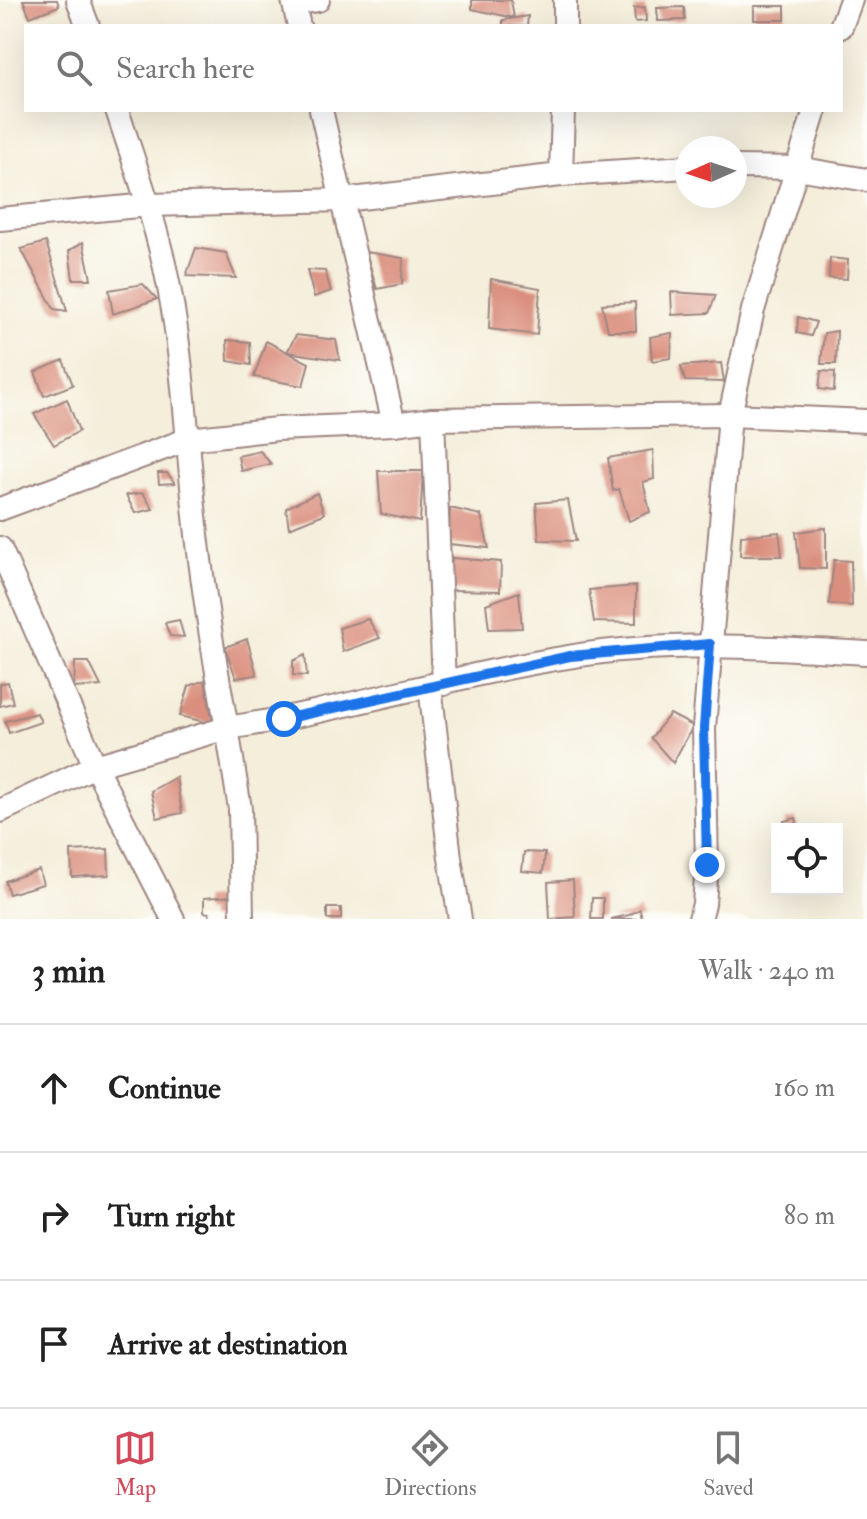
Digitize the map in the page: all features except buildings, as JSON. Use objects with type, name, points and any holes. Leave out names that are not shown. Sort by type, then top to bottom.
[{"type":"street","points":[[78,0],[87,24]]},
{"type":"street","points":[[295,10],[318,0]]},
{"type":"street","points":[[565,0],[565,24]]},
{"type":"street","points":[[842,24],[851,0]]},
{"type":"street","points":[[118,112],[149,205],[165,269],[189,439],[197,532],[240,809],[242,919]]},
{"type":"street","points":[[321,112],[394,424]]},
{"type":"street","points":[[561,175],[563,112]]},
{"type":"street","points":[[700,919],[707,865],[704,728],[730,415],[753,310],[814,112]]},
{"type":"street","points":[[747,167],[797,168],[867,180]]},
{"type":"street","points":[[0,219],[149,205],[343,200],[561,175],[675,168]]},
{"type":"street","points":[[0,509],[189,439],[277,429],[394,424],[433,419],[730,415],[867,421]]},
{"type":"street","points":[[433,419],[437,685],[450,858],[460,919]]},
{"type":"street","points":[[0,548],[95,766],[173,919]]},
{"type":"street","points":[[0,811],[95,766],[227,728],[284,719],[570,656],[710,644],[867,653]]},
{"type":"route","points":[[284,719],[570,656],[710,644],[704,728],[707,865]]}]
